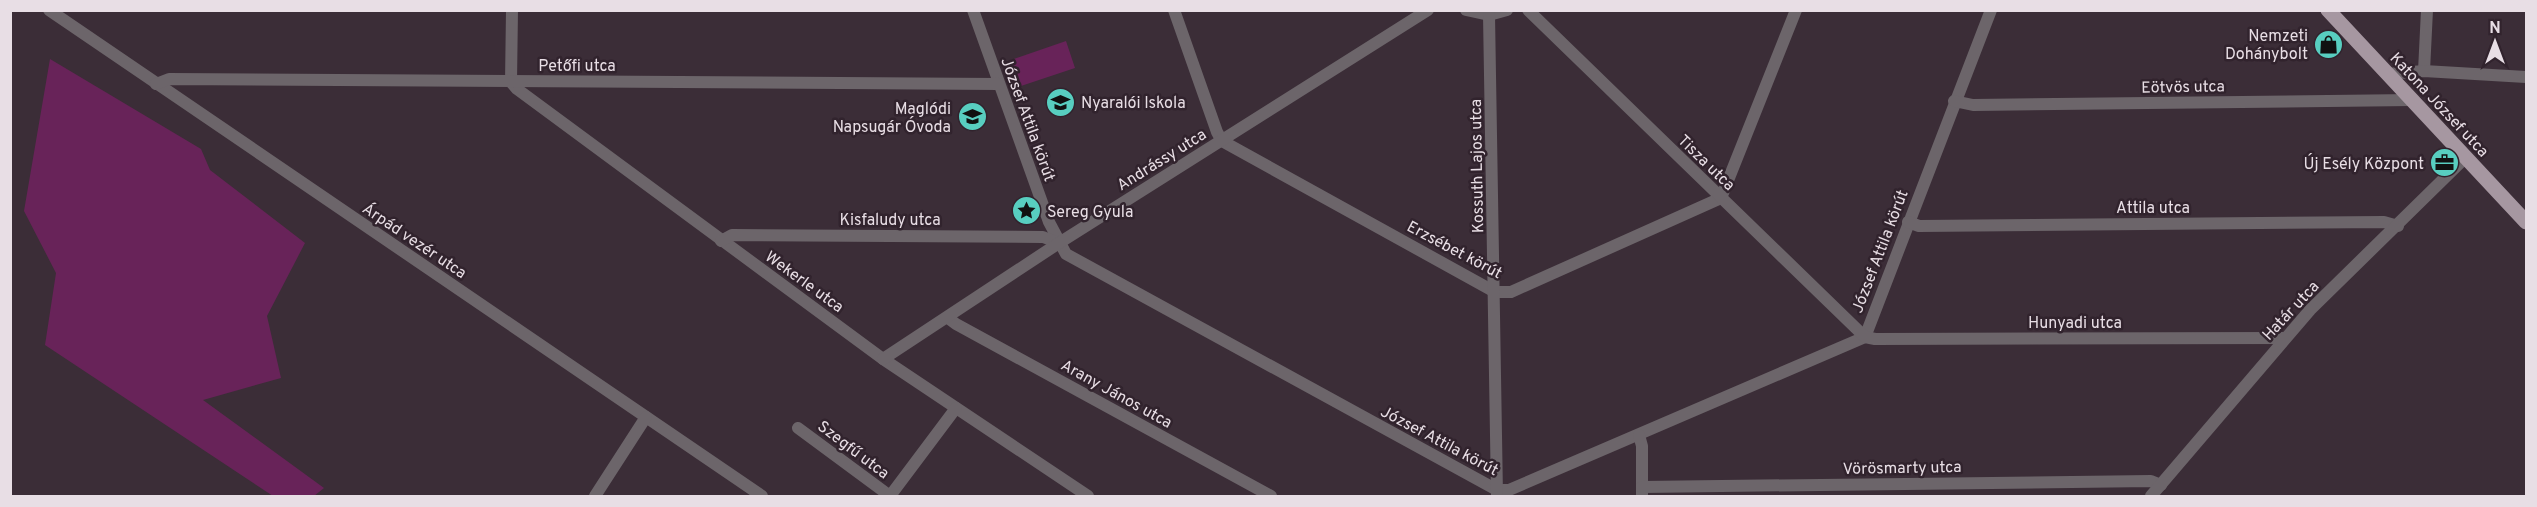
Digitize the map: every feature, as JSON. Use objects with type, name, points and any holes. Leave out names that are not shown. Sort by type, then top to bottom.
[{"type":"main road","name":"Katona József utca","points":[[2328,10],[2526,222]]},
{"type":"street","name":"Árpád vezér utca","points":[[49,10],[762,496]]},
{"type":"street","points":[[511,81],[512,10]]},
{"type":"street","name":"József Attila körút","points":[[973,10],[1049,222],[1066,254],[1497,493],[1639,435],[1865,337],[1954,101],[1991,10]]},
{"type":"street","points":[[1174,10],[1222,141]]},
{"type":"street","name":"Andrássy utca","points":[[883,359],[1059,243],[1428,10]]},
{"type":"street","points":[[1466,10],[1489,15],[1506,10]]},
{"type":"street","name":"Tisza utca","points":[[1528,10],[1865,337]]},
{"type":"street","points":[[1721,198],[1796,10]]},
{"type":"street","points":[[2424,71],[2427,10]]},
{"type":"street","name":"Kossuth Lajos utca","points":[[1489,15],[1497,493]]},
{"type":"street","points":[[2387,74],[2424,71],[2526,77]]},
{"type":"street","name":"Petőfi utca","points":[[156,84],[169,79],[999,84]]},
{"type":"street","name":"Wekerle utca","points":[[511,81],[517,89],[883,359],[1088,496]]},
{"type":"street","name":"Eötvös utca","points":[[1954,101],[1973,105],[2412,100]]},
{"type":"street","name":"Erzsébet körút","points":[[1222,141],[1495,292],[1510,292],[1721,198]]},
{"type":"street","name":"Határ utca","points":[[2151,496],[2285,338],[2466,157]]},
{"type":"street","name":"Attila utca","points":[[1908,222],[1919,226],[2384,222],[2397,226]]},
{"type":"street","name":"Kisfaludy utca","points":[[722,241],[732,235],[973,236],[1043,237],[1059,243]]},
{"type":"street","name":"Arany János utca","points":[[948,318],[1271,496]]},
{"type":"street","name":"Hunyadi utca","points":[[1865,337],[1875,339],[2285,338]]},
{"type":"street","name":"Szegfű utca","points":[[798,428],[890,496],[956,408]]},
{"type":"street","points":[[595,496],[646,417]]},
{"type":"street","points":[[1639,435],[1642,446],[1642,492]]},
{"type":"street","name":"Vörösmarty utca","points":[[1642,492],[2139,482],[2161,485]]},
{"type":"shaded area","points":[[1066,41],[1075,68],[1021,86],[1011,60]]},
{"type":"shaded area","points":[[50,59],[201,149],[210,170],[305,243],[267,316],[281,378],[203,400],[324,488],[314,496],[273,496],[45,345],[56,273],[24,211]]},
{"type":"place","name":"Nemzeti Dohánybolt","points":[[2329,44]]},
{"type":"place","name":"Nyaralói Iskola","points":[[1060,102]]},
{"type":"place","name":"Maglódi Napsugár Óvoda","points":[[972,117]]},
{"type":"place","name":"Új Esély Központ","points":[[2445,163]]},
{"type":"place","name":"Sereg Gyula","points":[[1026,211]]}]
